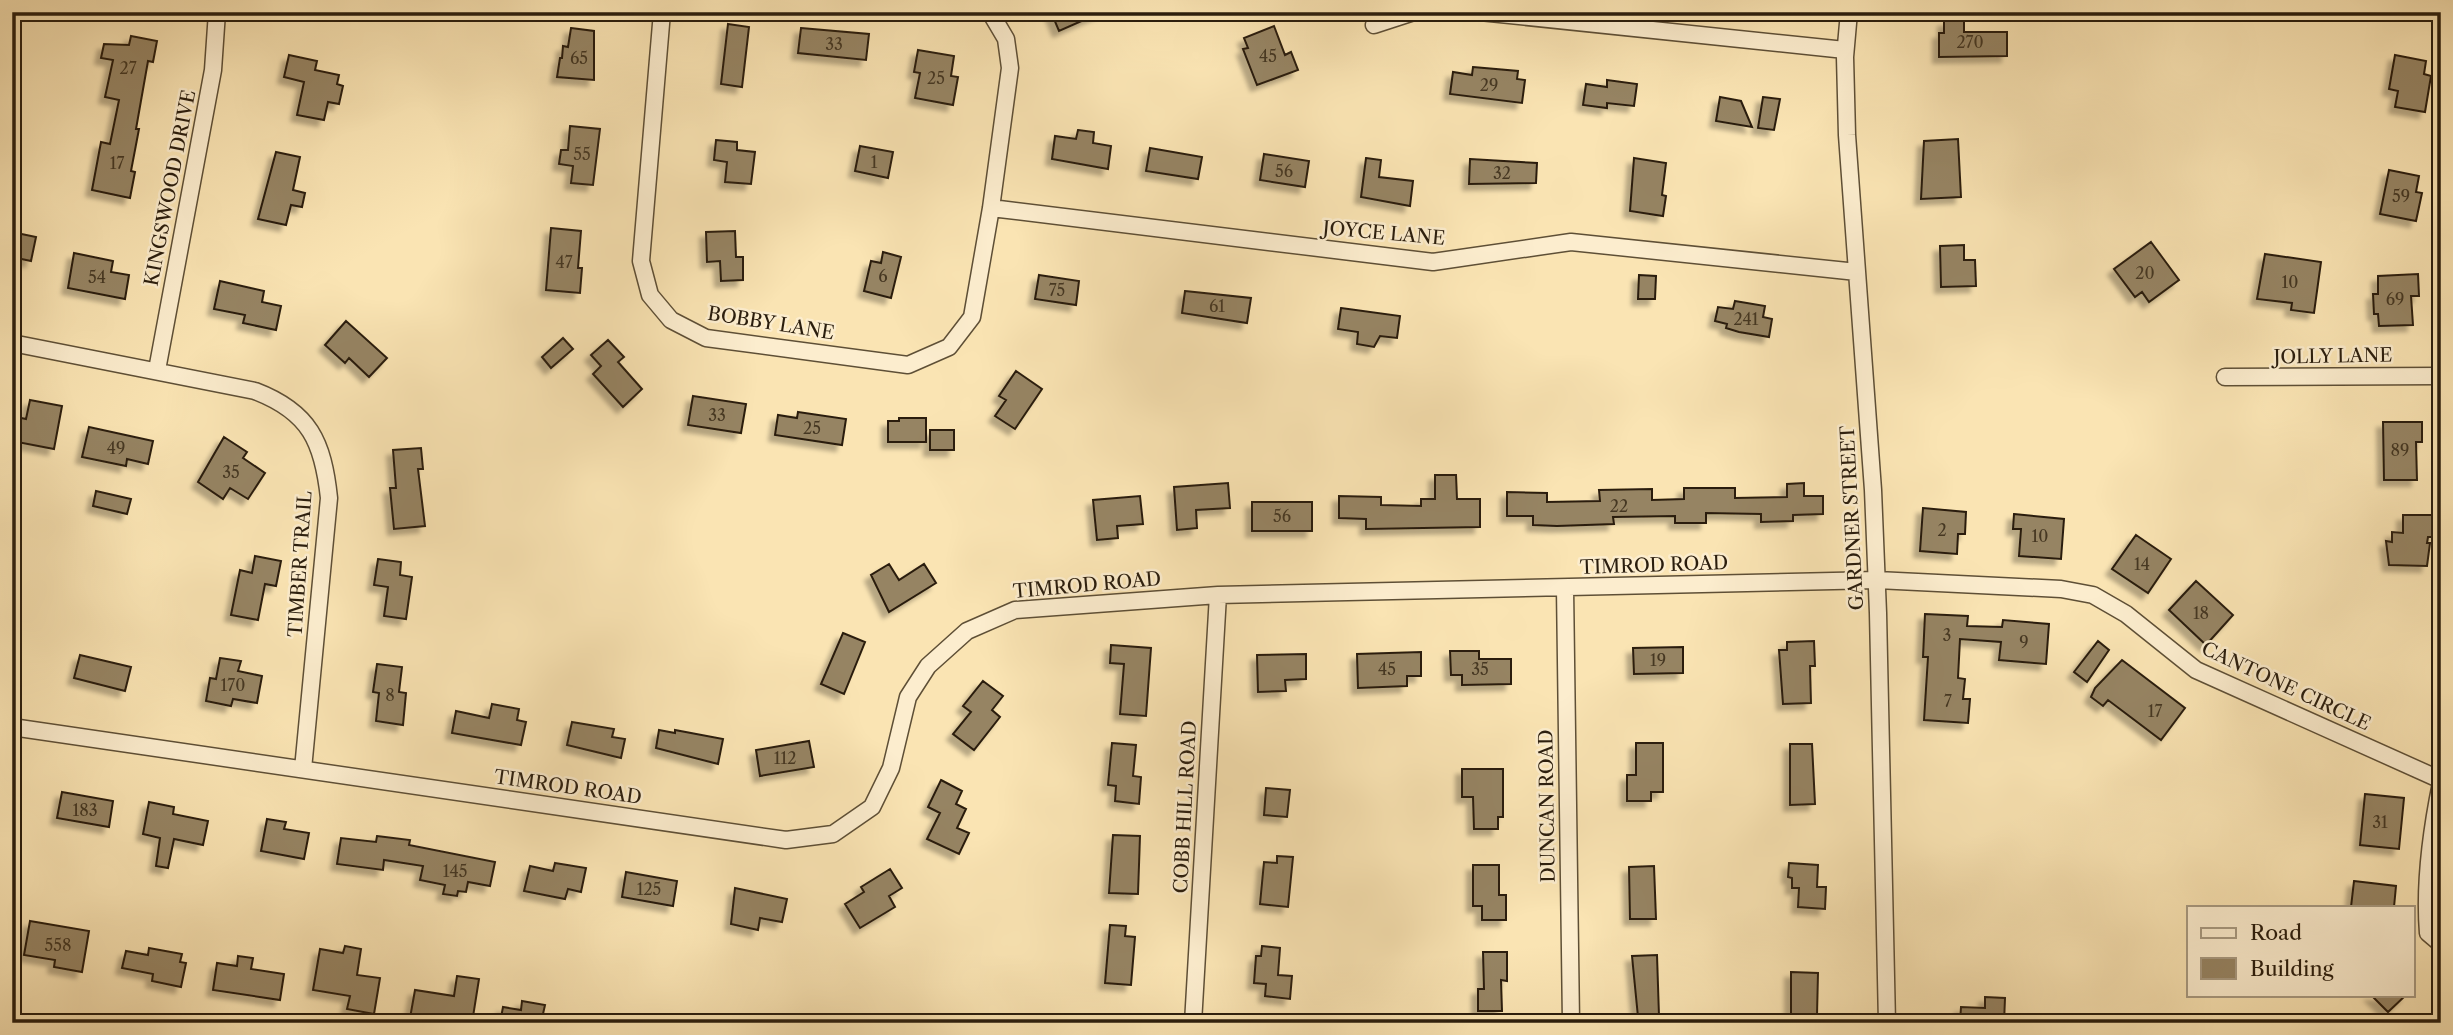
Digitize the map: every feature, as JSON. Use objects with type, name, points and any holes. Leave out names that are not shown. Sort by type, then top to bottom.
[{"type":"street","name":"KINGSWOOD DRIVE","points":[[157,370],[213,70],[217,12]]},
{"type":"street","name":"BOBBY LANE","points":[[662,12],[641,261],[650,295],[671,320],[706,338],[908,365],[949,347],[972,317],[991,208],[1010,68],[1006,38],[990,12]]},
{"type":"street","points":[[1374,25],[1414,12]]},
{"type":"street","points":[[1480,12],[1846,50]]},
{"type":"street","name":"GARDNER STREET","points":[[1849,12],[1846,50],[1847,135],[1877,580],[1887,1023]]},
{"type":"street","name":"JOYCE LANE","points":[[991,208],[1433,262],[1571,242],[1646,253],[1857,272]]},
{"type":"street","name":"TIMBER TRAIL","points":[[12,343],[255,391],[284,402],[308,428],[325,460],[329,498],[303,769]]},
{"type":"street","name":"JOLLY LANE","points":[[2225,377],[2441,376]]},
{"type":"street","name":"TIMROD ROAD","points":[[12,727],[786,840],[833,834],[872,807],[891,768],[908,696],[928,666],[967,631],[1015,610],[1218,595],[1877,580]]},
{"type":"street","name":"CANTONE CIRCLE","points":[[1877,580],[2061,589],[2093,595],[2126,614],[2196,670],[2441,781],[2434,816],[2426,906],[2428,933],[2441,944]]},
{"type":"street","name":"DUNCAN ROAD","points":[[1565,588],[1571,1023]]},
{"type":"street","name":"COBB HILL ROAD","points":[[1193,1023],[1218,595]]},
{"type":"building","points":[[1051,12],[1102,12],[1059,31]]},
{"type":"building","points":[[1964,20],[1964,32],[2007,32],[2007,56],[1939,57],[1939,33],[1944,33],[1944,21]]},
{"type":"building","points":[[728,24],[749,27],[742,87],[721,84]]},
{"type":"building","points":[[1274,26],[1285,55],[1291,52],[1298,70],[1257,85],[1243,49],[1248,48],[1244,38]]},
{"type":"building","points":[[571,28],[594,31],[594,80],[557,77],[563,46],[568,47]]},
{"type":"building","points":[[801,28],[869,34],[866,60],[798,53]]},
{"type":"building","points":[[131,36],[157,41],[153,62],[148,61],[136,129],[139,129],[131,171],[135,172],[130,198],[92,190],[101,142],[110,144],[119,100],[105,97],[113,60],[101,58],[104,44],[129,45]]},
{"type":"building","points":[[918,50],[954,56],[951,76],[958,77],[953,105],[915,98],[920,73],[914,72]]},
{"type":"building","points":[[289,55],[317,61],[315,70],[339,75],[337,84],[343,86],[339,104],[328,102],[324,120],[297,115],[304,82],[284,77]]},
{"type":"building","points":[[2395,55],[2426,61],[2424,74],[2431,76],[2425,112],[2395,107],[2398,91],[2389,89]]},
{"type":"building","points":[[1473,67],[1518,71],[1517,79],[1525,80],[1522,103],[1450,94],[1453,72],[1472,75]]},
{"type":"building","points":[[1607,80],[1637,84],[1634,106],[1607,103],[1607,108],[1583,105],[1586,84],[1607,87]]},
{"type":"building","points":[[1720,97],[1741,101],[1752,127],[1716,121]]},
{"type":"building","points":[[1763,97],[1780,99],[1774,130],[1758,128]]},
{"type":"building","points":[[570,126],[600,129],[593,185],[571,183],[573,166],[559,164],[561,150],[568,150]]},
{"type":"building","points":[[1078,130],[1094,132],[1093,143],[1111,146],[1108,169],[1052,159],[1055,136],[1076,139]]},
{"type":"building","points":[[1958,139],[1961,197],[1921,199],[1924,141]]},
{"type":"building","points":[[716,140],[737,142],[737,150],[755,152],[751,184],[725,182],[727,162],[714,160]]},
{"type":"building","points":[[860,146],[893,152],[888,178],[855,171]]},
{"type":"building","points":[[1150,148],[1202,157],[1198,179],[1146,171]]},
{"type":"building","points":[[276,152],[300,157],[293,190],[305,193],[302,207],[291,205],[286,225],[258,219]]},
{"type":"building","points":[[1264,154],[1309,161],[1305,187],[1260,180]]},
{"type":"building","points":[[1366,158],[1381,160],[1379,177],[1413,181],[1410,206],[1361,197]]},
{"type":"building","points":[[1634,158],[1666,163],[1662,195],[1666,196],[1663,216],[1630,211]]},
{"type":"building","points":[[1470,159],[1537,163],[1536,183],[1469,184]]},
{"type":"building","points":[[2389,170],[2419,176],[2416,192],[2422,193],[2416,221],[2380,214]]},
{"type":"building","points":[[551,228],[581,231],[578,268],[582,268],[580,293],[546,290]]},
{"type":"building","points":[[735,231],[736,257],[743,257],[743,280],[721,281],[720,261],[707,262],[706,232]]},
{"type":"building","points":[[12,232],[36,237],[31,261],[12,257]]},
{"type":"building","points":[[2151,242],[2179,280],[2149,302],[2142,292],[2135,297],[2114,269]]},
{"type":"building","points":[[1964,245],[1964,260],[1975,260],[1976,286],[1941,287],[1940,246]]},
{"type":"building","points":[[883,252],[901,257],[891,298],[864,291],[871,261],[881,263]]},
{"type":"building","points":[[74,253],[113,261],[111,272],[129,275],[125,299],[68,288]]},
{"type":"building","points":[[2265,254],[2321,262],[2314,313],[2291,310],[2292,303],[2257,299]]},
{"type":"building","points":[[2418,274],[2419,296],[2411,296],[2413,325],[2379,326],[2378,314],[2374,314],[2373,294],[2378,294],[2378,276]]},
{"type":"building","points":[[1039,275],[1079,281],[1076,305],[1035,299]]},
{"type":"building","points":[[1639,275],[1656,276],[1655,299],[1638,299]]},
{"type":"building","points":[[220,281],[264,291],[262,302],[281,306],[276,330],[243,323],[245,315],[214,309]]},
{"type":"building","points":[[1185,291],[1251,298],[1247,323],[1182,313]]},
{"type":"building","points":[[1735,301],[1765,306],[1763,317],[1772,319],[1769,337],[1739,332],[1726,328],[1727,324],[1715,321],[1718,307],[1733,309]]},
{"type":"building","points":[[1341,308],[1400,316],[1397,338],[1380,336],[1374,347],[1357,344],[1358,332],[1338,329]]},
{"type":"building","points":[[346,321],[387,358],[369,377],[349,358],[345,363],[325,345]]},
{"type":"building","points":[[563,338],[573,349],[551,368],[542,357]]},
{"type":"building","points":[[608,340],[624,357],[618,362],[642,389],[623,407],[593,374],[601,366],[591,355]]},
{"type":"building","points":[[1016,371],[1042,389],[1015,429],[995,416],[1006,400],[999,396]]},
{"type":"building","points":[[693,396],[746,404],[741,433],[688,425]]},
{"type":"building","points":[[30,400],[62,406],[54,449],[12,441],[12,416],[26,419]]},
{"type":"building","points":[[798,412],[846,419],[842,445],[775,435],[778,415],[797,418]]},
{"type":"building","points":[[899,418],[926,418],[926,442],[888,442],[888,421],[899,421]]},
{"type":"building","points":[[2383,422],[2422,422],[2422,442],[2416,442],[2417,480],[2384,480]]},
{"type":"building","points":[[89,427],[153,441],[148,464],[127,459],[126,466],[82,457]]},
{"type":"building","points":[[930,430],[954,430],[954,450],[930,450]]},
{"type":"building","points":[[224,437],[247,452],[243,458],[265,473],[248,499],[230,488],[223,499],[198,482]]},
{"type":"building","points":[[421,448],[423,469],[418,469],[425,526],[394,529],[390,488],[396,488],[393,450]]},
{"type":"building","points":[[1435,475],[1456,475],[1457,499],[1480,499],[1480,527],[1366,529],[1366,519],[1339,518],[1339,496],[1381,497],[1381,505],[1421,506],[1421,499],[1435,499]]},
{"type":"building","points":[[1228,483],[1230,508],[1196,510],[1197,528],[1177,530],[1174,487]]},
{"type":"building","points":[[1804,483],[1804,496],[1823,496],[1823,514],[1793,515],[1793,521],[1761,522],[1761,514],[1706,513],[1706,523],[1675,523],[1675,516],[1613,517],[1614,524],[1557,526],[1533,525],[1533,516],[1507,516],[1507,492],[1547,493],[1547,502],[1600,501],[1599,490],[1652,489],[1652,500],[1684,499],[1684,488],[1735,488],[1735,498],[1787,497],[1787,484]]},
{"type":"building","points":[[96,491],[131,499],[127,514],[93,506]]},
{"type":"building","points":[[1140,496],[1143,524],[1117,526],[1118,538],[1097,540],[1093,500]]},
{"type":"building","points":[[1252,502],[1312,502],[1312,531],[1252,531]]},
{"type":"building","points":[[1923,508],[1966,512],[1965,534],[1958,534],[1957,554],[1920,551]]},
{"type":"building","points":[[2014,514],[2064,519],[2061,559],[2019,556],[2021,529],[2013,529]]},
{"type":"building","points":[[2403,515],[2434,515],[2434,537],[2428,537],[2427,543],[2430,543],[2427,566],[2389,565],[2386,541],[2392,542],[2392,532],[2403,533]]},
{"type":"building","points":[[2136,535],[2171,559],[2148,593],[2112,569]]},
{"type":"building","points":[[255,556],[281,561],[276,586],[265,584],[258,620],[231,615],[240,570],[252,573]]},
{"type":"building","points":[[378,559],[401,562],[400,575],[412,577],[406,619],[384,616],[388,587],[374,585]]},
{"type":"building","points":[[889,564],[899,580],[924,564],[936,583],[889,612],[871,575]]},
{"type":"building","points":[[2196,581],[2233,615],[2206,645],[2169,610]]},
{"type":"building","points":[[1925,614],[1968,616],[1967,626],[2002,627],[2003,620],[2049,624],[2046,664],[1999,660],[2001,642],[1960,639],[1958,678],[1965,679],[1963,699],[1970,699],[1968,723],[1924,720],[1928,657],[1923,657]]},
{"type":"building","points":[[843,633],[865,642],[844,694],[821,684]]},
{"type":"building","points":[[1814,641],[1815,666],[1810,666],[1811,703],[1783,704],[1779,650],[1787,650],[1787,642]]},
{"type":"building","points":[[2098,641],[2109,650],[2087,682],[2074,672]]},
{"type":"building","points":[[1111,645],[1151,648],[1146,716],[1120,714],[1124,664],[1110,663]]},
{"type":"building","points":[[1683,647],[1683,673],[1634,674],[1633,648]]},
{"type":"building","points":[[1450,651],[1479,651],[1479,659],[1511,659],[1511,684],[1462,685],[1462,675],[1451,675]]},
{"type":"building","points":[[1421,652],[1421,676],[1407,676],[1407,686],[1358,688],[1357,654]]},
{"type":"building","points":[[1306,654],[1306,679],[1285,680],[1286,691],[1258,692],[1257,655]]},
{"type":"building","points":[[80,655],[131,667],[125,691],[74,678]]},
{"type":"building","points":[[220,658],[241,661],[238,671],[262,676],[257,703],[233,699],[231,706],[206,701],[210,678],[216,679]]},
{"type":"building","points":[[2122,660],[2185,708],[2161,740],[2108,700],[2103,706],[2091,697],[2095,688]]},
{"type":"building","points":[[377,664],[402,667],[399,692],[406,693],[403,725],[376,721],[379,693],[373,692]]},
{"type":"building","points":[[983,681],[1003,696],[992,710],[1000,717],[974,750],[953,734],[971,712],[963,706]]},
{"type":"building","points":[[492,704],[519,709],[517,720],[526,722],[521,745],[452,733],[456,711],[489,718]]},
{"type":"building","points":[[572,722],[614,729],[612,737],[625,739],[621,758],[567,745]]},
{"type":"building","points":[[659,730],[675,733],[675,730],[723,739],[718,764],[656,748]]},
{"type":"building","points":[[809,741],[814,767],[760,776],[756,750]]},
{"type":"building","points":[[1112,743],[1136,745],[1133,776],[1141,777],[1139,804],[1115,801],[1116,786],[1108,785]]},
{"type":"building","points":[[1636,743],[1663,743],[1663,792],[1651,792],[1651,801],[1627,801],[1627,775],[1636,775]]},
{"type":"building","points":[[1790,744],[1812,744],[1815,804],[1790,805]]},
{"type":"building","points":[[1462,769],[1503,769],[1503,817],[1498,817],[1498,829],[1474,829],[1473,797],[1462,797]]},
{"type":"building","points":[[941,780],[962,791],[956,804],[966,809],[957,828],[969,833],[959,854],[927,839],[940,813],[928,807]]},
{"type":"building","points":[[1266,788],[1290,790],[1287,817],[1264,815]]},
{"type":"building","points":[[62,792],[113,801],[109,827],[57,818]]},
{"type":"building","points":[[2365,794],[2404,798],[2399,849],[2360,845]]},
{"type":"building","points":[[149,802],[174,807],[173,814],[208,821],[203,845],[174,839],[168,868],[156,866],[160,838],[143,834]]},
{"type":"building","points":[[267,819],[286,822],[284,829],[309,833],[304,859],[261,851]]},
{"type":"building","points":[[1113,835],[1140,836],[1138,894],[1109,893]]},
{"type":"building","points":[[377,836],[410,840],[409,845],[495,862],[490,886],[468,882],[466,892],[458,891],[457,896],[443,894],[445,885],[420,880],[423,866],[384,860],[383,870],[337,864],[341,838],[376,842]]},
{"type":"building","points":[[1277,856],[1293,857],[1288,907],[1260,904],[1264,862],[1277,863]]},
{"type":"building","points":[[555,863],[586,868],[581,892],[568,889],[565,899],[524,891],[530,866],[553,871]]},
{"type":"building","points":[[1789,863],[1818,865],[1817,887],[1826,887],[1825,909],[1798,907],[1799,888],[1792,888],[1792,878],[1788,877]]},
{"type":"building","points":[[1473,865],[1499,865],[1499,895],[1506,895],[1506,920],[1482,920],[1482,906],[1473,906]]},
{"type":"building","points":[[1654,866],[1656,919],[1630,919],[1629,867]]},
{"type":"building","points":[[890,869],[902,888],[889,896],[895,907],[860,928],[845,904],[864,892],[861,887]]},
{"type":"building","points":[[626,872],[677,881],[673,906],[622,897]]},
{"type":"building","points":[[2354,881],[2396,886],[2394,906],[2351,906]]},
{"type":"building","points":[[735,888],[787,899],[782,922],[760,918],[758,930],[731,924]]},
{"type":"building","points":[[30,921],[89,931],[82,972],[54,967],[55,960],[24,955]]},
{"type":"building","points":[[1110,925],[1126,926],[1125,936],[1135,937],[1131,985],[1105,983]]},
{"type":"building","points":[[345,946],[361,949],[357,975],[380,978],[374,1014],[347,1009],[350,996],[313,990],[320,949],[343,953]]},
{"type":"building","points":[[1262,946],[1280,948],[1278,975],[1292,976],[1290,999],[1265,996],[1266,984],[1254,983],[1256,956],[1261,956]]},
{"type":"building","points":[[149,948],[182,954],[180,962],[186,963],[181,987],[152,981],[153,974],[122,968],[126,951],[148,955]]},
{"type":"building","points":[[1483,952],[1507,952],[1507,981],[1501,980],[1502,1011],[1478,1011],[1478,989],[1484,989]]},
{"type":"building","points":[[1657,955],[1659,1016],[1638,1017],[1632,956]]},
{"type":"building","points":[[238,956],[253,958],[251,969],[284,974],[280,1000],[213,990],[217,963],[237,966]]},
{"type":"building","points":[[1791,972],[1818,973],[1817,1015],[1791,1014]]},
{"type":"building","points":[[457,976],[479,979],[472,1023],[410,1018],[415,990],[454,996]]},
{"type":"building","points":[[2372,996],[2405,996],[2388,1012]]},
{"type":"building","points":[[1985,997],[2005,998],[2004,1023],[1960,1023],[1961,1007],[1985,1008]]},
{"type":"building","points":[[522,1001],[545,1005],[543,1014],[548,1015],[548,1023],[500,1023],[503,1007],[521,1010]]}]
